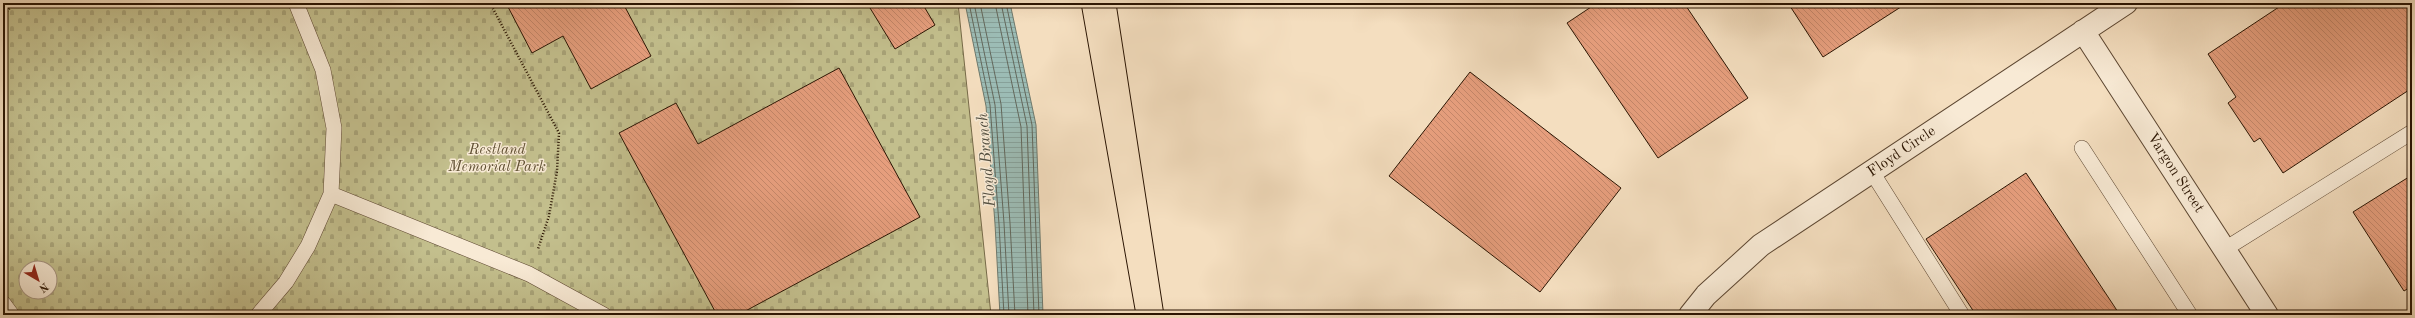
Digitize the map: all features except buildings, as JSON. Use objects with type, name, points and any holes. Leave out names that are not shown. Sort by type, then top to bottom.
[{"type":"street","name":"Floyd Circle","points":[[1690,315],[1706,295],[1761,245],[2126,3]]},
{"type":"street","name":"Vargon Street","points":[[2083,31],[2267,315]]},
{"type":"lane","points":[[258,315],[286,282],[308,246],[331,194],[334,128],[323,70],[296,3]]},
{"type":"lane","points":[[2225,249],[2412,132]]},
{"type":"lane","points":[[2082,148],[2190,315]]},
{"type":"lane","points":[[1872,172],[1962,315]]},
{"type":"lane","points":[[331,194],[529,274],[604,315]]},
{"type":"lane","points":[[3,303],[12,315]]},
{"type":"path","points":[[3,16],[14,3]]},
{"type":"path","points":[[490,3],[559,133],[557,171],[549,216],[529,274]]},
{"type":"green space","name":"Restland Memorial Park","points":[[3,3],[958,3],[991,315],[3,315]]},
{"type":"water","points":[[965,3],[1010,3],[1036,125],[1043,315],[1000,315],[986,106]]},
{"type":"tram line","points":[[1081,3],[1136,315]]},
{"type":"tram line","points":[[1116,3],[1164,315]]},
{"type":"water label","name":"Floyd Branch","points":[[987,160]]}]
